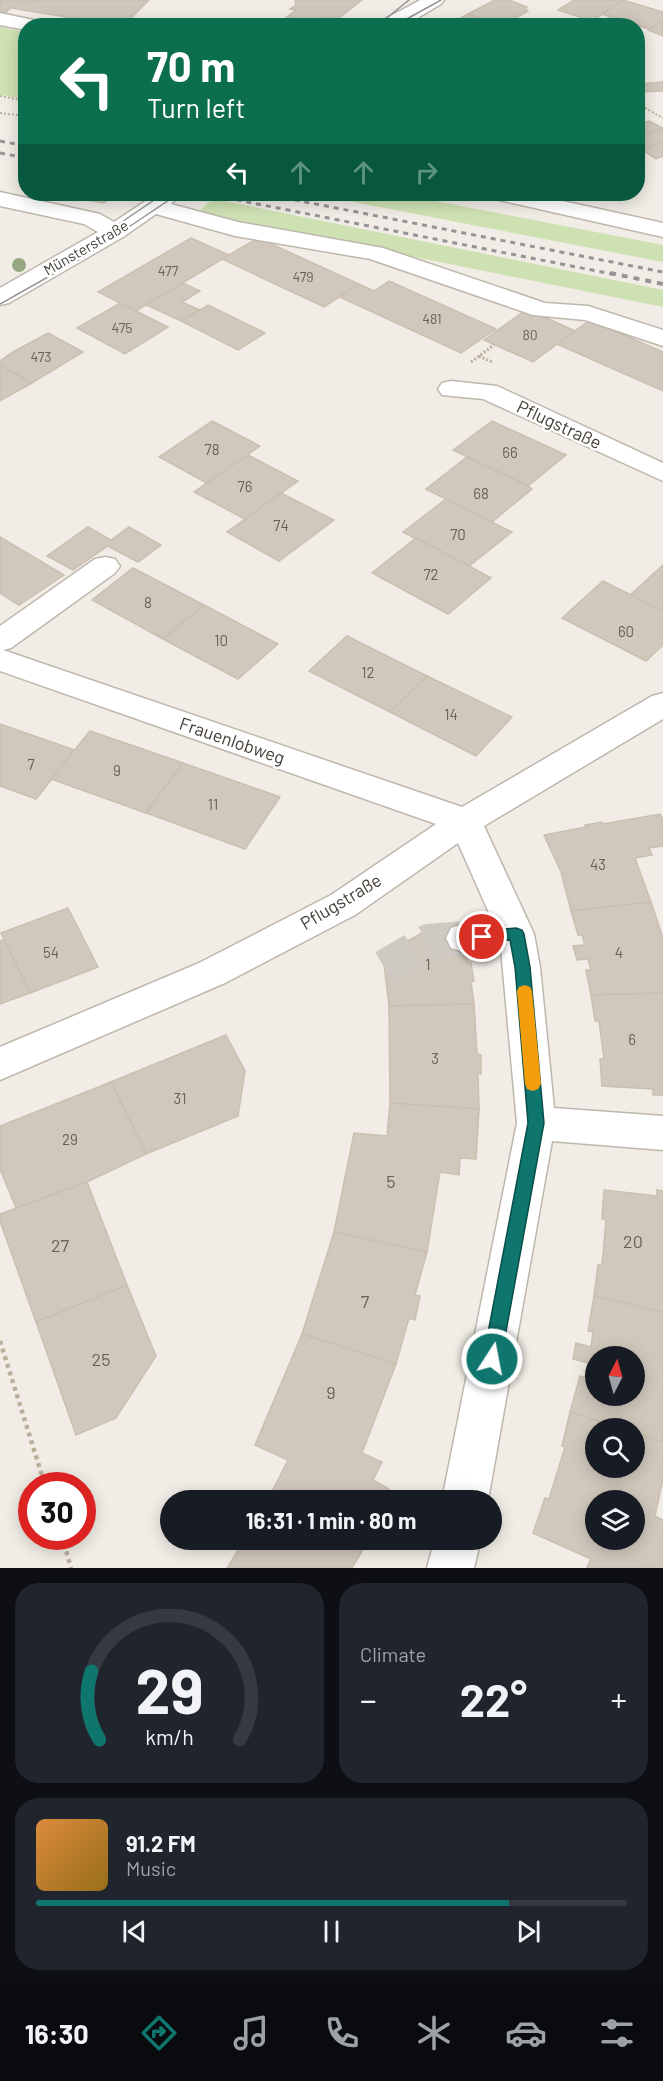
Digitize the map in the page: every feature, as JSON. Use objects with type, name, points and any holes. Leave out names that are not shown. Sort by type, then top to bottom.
[{"type":"street","points":[[388,18],[389,11],[402,0]]},
{"type":"street","points":[[405,18],[434,0]]},
{"type":"street","points":[[0,19],[18,22]]},
{"type":"street","points":[[0,199],[92,219],[115,232]]},
{"type":"street","name":"Münsterstraße","points":[[0,298],[115,232],[161,201]]},
{"type":"street","points":[[165,201],[235,229],[375,254],[542,310],[588,313],[663,338]]},
{"type":"street","points":[[538,201],[573,208],[596,204],[663,230]]},
{"type":"street","name":"Pflugstraße","points":[[451,389],[488,392],[663,473]]},
{"type":"street","points":[[0,641],[105,566]]},
{"type":"street","name":"Frauenlobweg","points":[[0,660],[465,821]]},
{"type":"street","name":"Pflugstraße","points":[[0,1064],[212,973],[343,905],[465,821],[663,704]]},
{"type":"street","points":[[465,821],[515,931],[522,967],[536,1123],[467,1490]]},
{"type":"street","points":[[464,938],[515,931]]},
{"type":"street","points":[[536,1123],[663,1133]]},
{"type":"path","points":[[0,96],[18,99]]},
{"type":"path","points":[[645,108],[663,118]]},
{"type":"path","points":[[0,113],[18,115]]},
{"type":"path","points":[[0,1341],[41,1472]]},
{"type":"path","points":[[66,1550],[70,1568]]},
{"type":"green space","points":[[0,27],[18,31],[18,98],[0,95]]},
{"type":"green space","points":[[225,201],[663,290],[663,307],[197,213],[209,202]]},
{"type":"green space","points":[[348,201],[435,201],[663,245],[663,262]]},
{"type":"building","points":[[0,0],[149,0],[131,18],[73,18],[11,8],[5,13],[0,13]]},
{"type":"building","points":[[295,0],[362,0],[339,18],[286,18],[296,10],[290,9],[296,5]]},
{"type":"building","points":[[495,0],[509,0],[527,7],[525,8],[528,11],[515,18],[478,18],[468,14]]},
{"type":"building","points":[[574,0],[623,0],[596,18],[583,18],[558,10]]},
{"type":"building","points":[[623,0],[663,12],[663,20],[650,29],[645,28],[645,18],[610,18],[611,17],[602,14]]},
{"type":"building","points":[[468,14],[478,18],[461,18]]},
{"type":"building","points":[[663,20],[663,36],[648,30],[650,29]]},
{"type":"building","points":[[663,82],[663,91],[645,92],[645,83]]},
{"type":"building","points":[[649,121],[663,128],[645,136],[645,122]]},
{"type":"building","points":[[663,128],[663,142],[645,149],[645,136]]},
{"type":"building","points":[[663,142],[663,156],[656,159],[645,152],[645,149]]},
{"type":"building","points":[[191,238],[229,255],[136,311],[98,292]]},
{"type":"building","points":[[258,238],[359,284],[324,307],[222,259]]},
{"type":"building","points":[[389,281],[496,329],[461,353],[340,297],[359,284],[374,291]]},
{"type":"building","points":[[183,283],[200,291],[182,302],[200,310],[181,321],[146,305]]},
{"type":"building","points":[[120,303],[168,327],[125,354],[77,328]]},
{"type":"building","points":[[208,305],[265,333],[238,350],[181,321]]},
{"type":"building","points":[[527,309],[575,331],[533,362],[484,340]]},
{"type":"building","points":[[590,320],[663,352],[663,391],[557,344]]},
{"type":"building","points":[[48,333],[83,352],[32,383],[0,365],[0,361],[13,352]]},
{"type":"building","points":[[0,365],[32,383],[0,401]]},
{"type":"building","points":[[212,421],[260,446],[207,483],[159,457]]},
{"type":"building","points":[[492,421],[566,455],[528,486],[453,450]]},
{"type":"building","points":[[248,455],[298,481],[245,519],[194,492]]},
{"type":"building","points":[[467,457],[532,489],[492,522],[426,489]]},
{"type":"building","points":[[281,493],[334,520],[279,561],[227,532]]},
{"type":"building","points":[[446,499],[512,532],[469,566],[403,532]]},
{"type":"building","points":[[88,527],[111,540],[129,527],[161,545],[138,562],[108,546],[73,570],[47,556]]},
{"type":"building","points":[[0,537],[64,575],[19,605],[0,593]]},
{"type":"building","points":[[416,538],[491,578],[448,614],[372,573]]},
{"type":"building","points":[[663,565],[663,611],[630,595]]},
{"type":"building","points":[[133,568],[204,605],[163,639],[92,600]]},
{"type":"building","points":[[603,581],[663,611],[663,645],[646,661],[562,618]]},
{"type":"building","points":[[204,605],[278,644],[238,679],[163,639]]},
{"type":"building","points":[[347,636],[427,676],[390,712],[309,671]]},
{"type":"building","points":[[427,676],[512,717],[476,756],[390,712]]},
{"type":"building","points":[[0,724],[75,750],[36,799],[0,786]]},
{"type":"building","points":[[90,731],[183,763],[146,813],[51,779]]},
{"type":"building","points":[[183,763],[280,797],[245,849],[146,813]]},
{"type":"building","points":[[660,814],[663,820],[663,846],[649,848],[652,855],[635,858],[651,902],[571,911],[561,872],[544,835],[586,827],[585,825]]},
{"type":"building","points":[[651,902],[663,938],[663,993],[591,995],[586,970],[591,970],[588,959],[577,960],[573,946],[585,945],[582,935],[578,935],[571,911]]},
{"type":"building","points":[[68,908],[98,967],[30,993],[1,933]]},
{"type":"building","points":[[462,927],[468,963],[471,963],[474,981],[471,982],[474,1004],[389,1006],[383,955],[429,929]]},
{"type":"building","points":[[4,939],[30,993],[0,1004],[0,941]]},
{"type":"building","points":[[663,993],[663,1095],[653,1095],[653,1089],[602,1086],[600,1059],[604,1059],[599,1021],[595,1021],[591,995]]},
{"type":"building","points":[[474,1004],[477,1054],[481,1055],[481,1074],[478,1073],[479,1109],[390,1103],[389,1006]]},
{"type":"building","points":[[226,1035],[245,1071],[238,1116],[146,1154],[111,1082]]},
{"type":"building","points":[[111,1082],[146,1154],[87,1182],[16,1208],[0,1169],[0,1126]]},
{"type":"building","points":[[390,1103],[479,1109],[476,1159],[460,1158],[459,1175],[440,1172],[427,1252],[334,1232],[354,1133],[387,1136]]},
{"type":"building","points":[[87,1182],[127,1285],[36,1322],[0,1221],[0,1214]]},
{"type":"building","points":[[604,1190],[657,1196],[657,1190],[663,1191],[663,1312],[594,1296],[598,1265],[602,1265],[606,1220],[602,1219]]},
{"type":"building","points":[[334,1232],[427,1252],[415,1295],[420,1296],[415,1320],[409,1318],[396,1364],[302,1334]]},
{"type":"building","points":[[127,1285],[156,1356],[116,1418],[76,1435],[36,1322]]},
{"type":"building","points":[[594,1296],[663,1312],[663,1442],[645,1436],[645,1418],[588,1418],[570,1412],[580,1376],[585,1377],[585,1406],[645,1406],[645,1346],[591,1346],[593,1332],[588,1331]]},
{"type":"building","points":[[302,1334],[396,1364],[362,1453],[382,1462],[373,1480],[389,1490],[273,1490],[288,1460],[255,1445]]},
{"type":"building","points":[[576,1343],[587,1346],[585,1346],[585,1362],[573,1359]]},
{"type":"building","points":[[570,1412],[588,1418],[585,1418],[585,1478],[645,1478],[645,1436],[663,1442],[663,1479],[655,1516],[663,1520],[663,1568],[590,1568],[587,1567],[591,1559],[533,1533],[545,1498],[549,1499],[565,1447],[562,1446]]},
{"type":"building","points":[[238,1550],[356,1550],[361,1553],[352,1568],[227,1568]]},
{"type":"tunnel","points":[[384,967],[428,941],[464,938]]},
{"type":"tram line","points":[[387,18],[409,0]]},
{"type":"tram line","points":[[408,18],[441,0]]},
{"type":"tram line","points":[[104,234],[153,201]]},
{"type":"tram line","points":[[0,304],[87,255],[168,201]]},
{"type":"railway","points":[[0,141],[18,144]]},
{"type":"railway","points":[[0,153],[18,156]]},
{"type":"railway","points":[[242,201],[617,275]]},
{"type":"railway","points":[[301,201],[663,272]]},
{"type":"railway","points":[[610,273],[663,284]]},
{"type":"slow traffic","points":[[525,991],[533,1084]]},
{"type":"route","points":[[482,937],[516,934],[522,967],[536,1123],[492,1359]]}]
